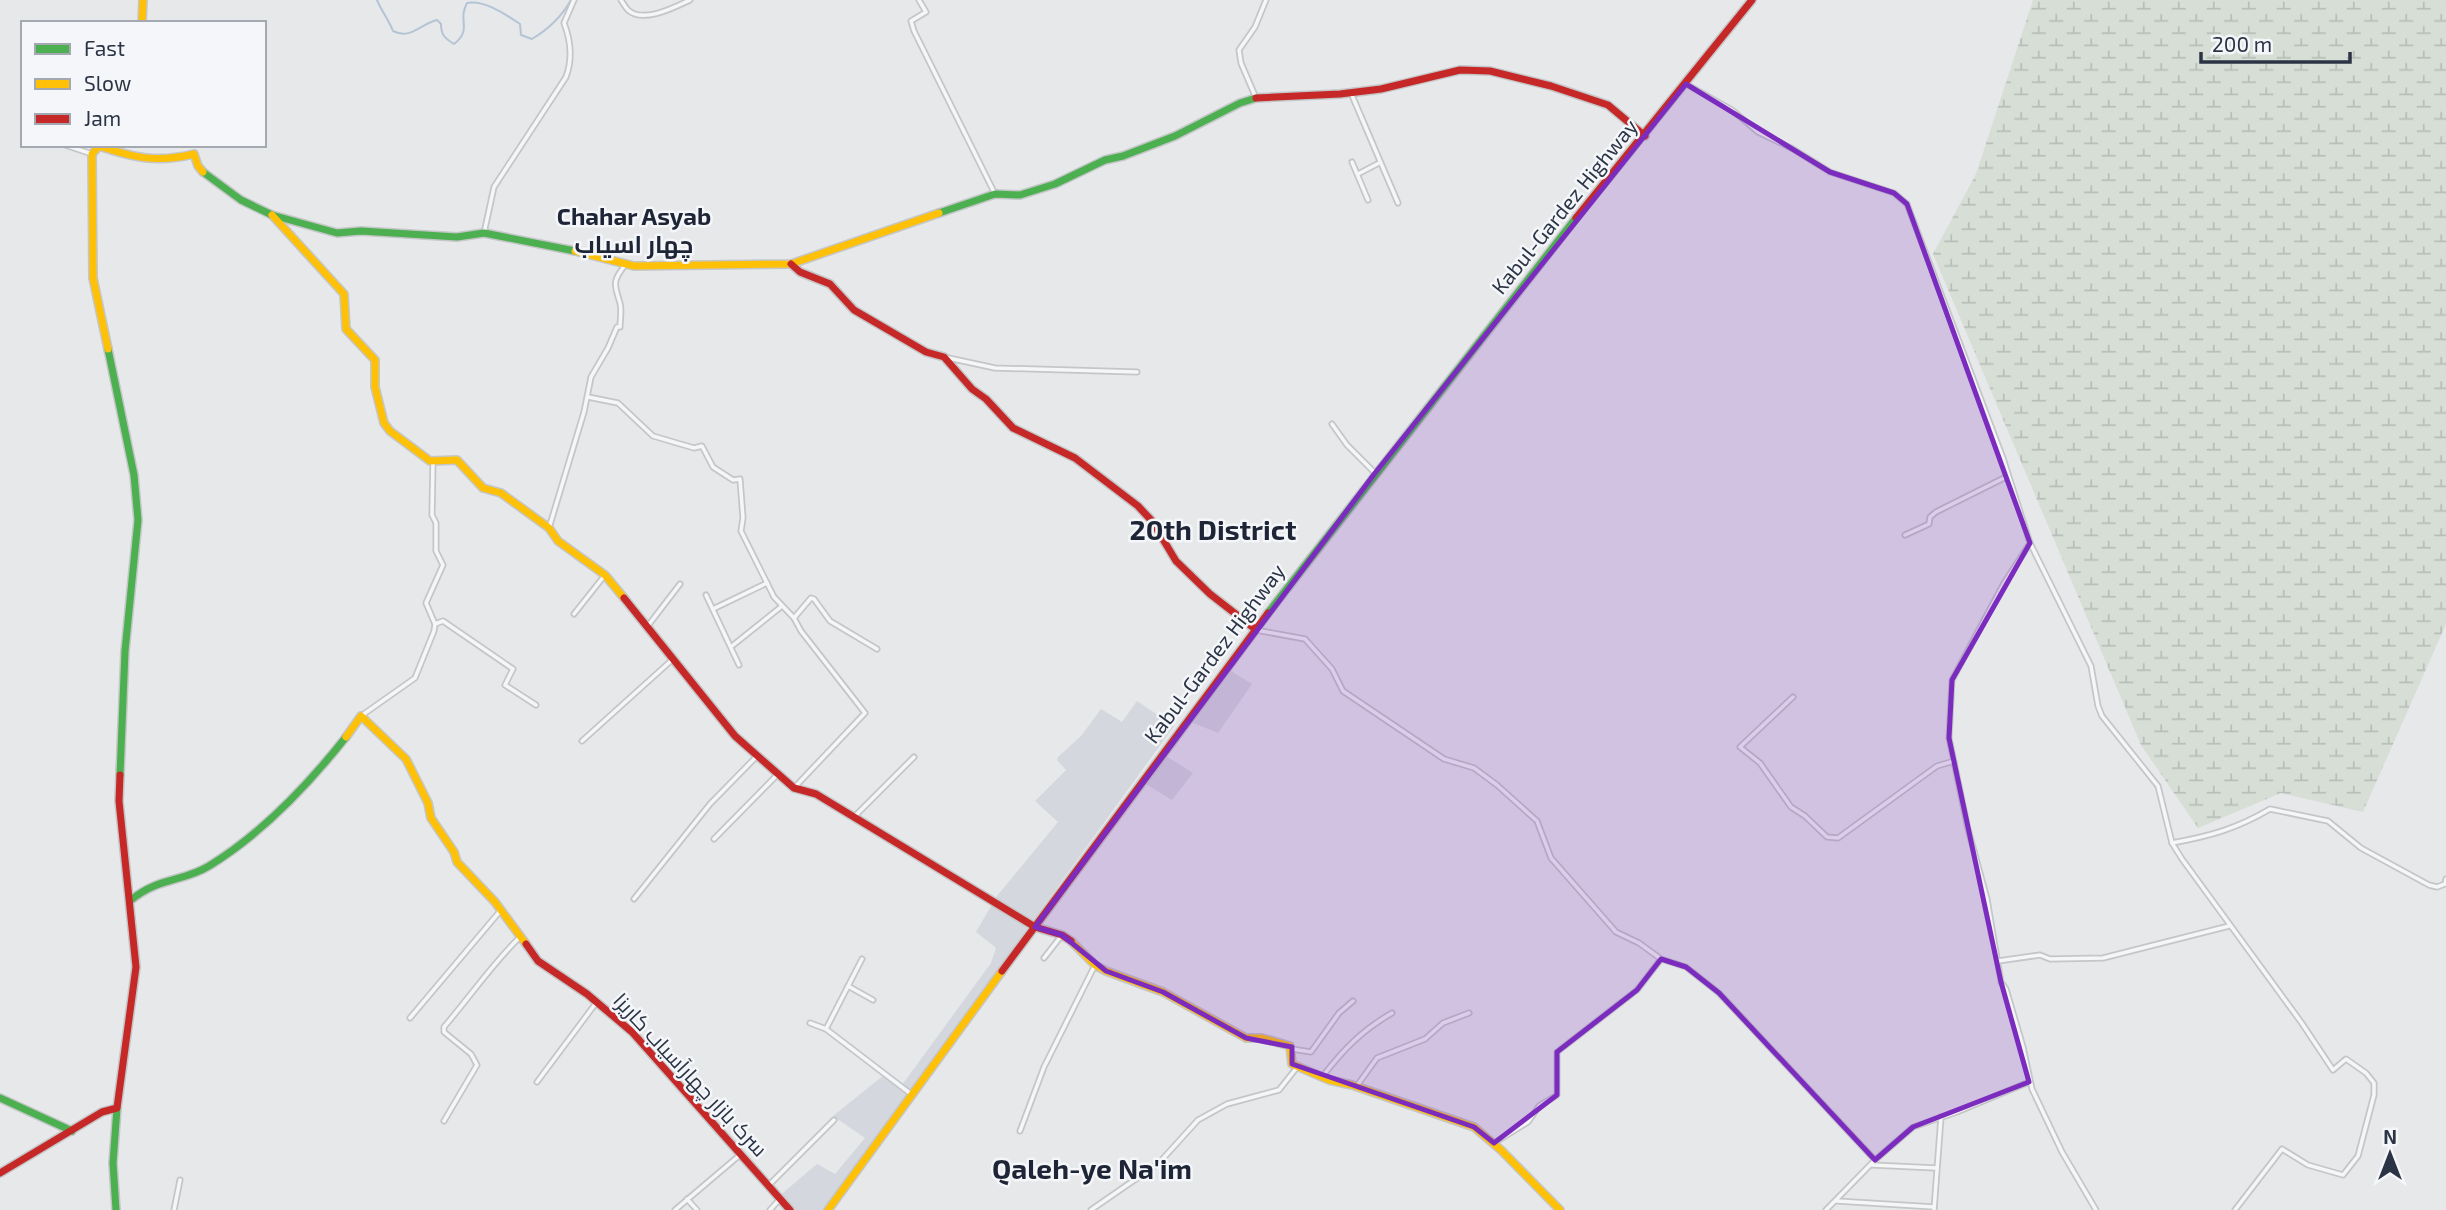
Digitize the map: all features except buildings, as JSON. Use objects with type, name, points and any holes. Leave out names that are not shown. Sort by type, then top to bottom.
[{"type":"main road","points":[[143,21],[144,0]]},
{"type":"main road","name":"Kabul-Gardez Highway","points":[[828,1210],[1255,629],[1583,209],[1752,0]]},
{"type":"main road","points":[[102,147],[142,160],[164,162],[194,154],[198,166],[205,174],[241,201],[272,215],[337,233],[346,231],[457,237],[484,233],[558,247],[634,266],[791,264],[995,194],[1020,195],[1055,184],[1105,160],[1175,136],[1193,125],[1256,98],[1381,89],[1460,70],[1490,71],[1550,86],[1608,105],[1644,136]]},
{"type":"main road","points":[[98,147],[92,154],[93,278],[134,475],[138,520],[125,652],[119,801],[136,967],[117,1108],[113,1163],[117,1210]]},
{"type":"main road","points":[[272,215],[344,294],[346,329],[375,360],[374,387],[384,423],[404,443],[433,461],[457,460],[483,488],[501,493],[549,528],[558,541],[605,575],[735,736],[794,788],[816,794],[855,816],[1035,927],[1062,935],[1105,971],[1163,992],[1247,1038],[1262,1038],[1290,1046],[1292,1064],[1322,1077],[1474,1127],[1494,1143],[1560,1210]]},
{"type":"main road","points":[[791,264],[800,272],[830,284],[854,310],[926,352],[944,357],[972,389],[986,399],[1013,428],[1074,458],[1138,506],[1152,521],[1184,570],[1255,629]]},
{"type":"main road","points":[[131,900],[143,889],[163,879],[205,869],[246,841],[339,748],[361,716]]},
{"type":"main road","name":"سرک بازار چهارآسیاب کاریزا","points":[[361,716],[406,759],[428,803],[431,818],[454,852],[457,862],[501,910],[538,961],[597,1002],[632,1032],[790,1210]]},
{"type":"main road","points":[[0,1098],[72,1131]]},
{"type":"main road","points":[[0,1174],[4,1169],[102,1112],[117,1108]]},
{"type":"street","points":[[484,233],[494,187],[566,77],[571,64],[570,37],[564,23],[574,0]]},
{"type":"street","points":[[621,0],[628,10],[637,15],[656,13],[690,0]]},
{"type":"street","points":[[919,0],[926,12],[911,21],[914,31],[995,194]]},
{"type":"street","points":[[1256,98],[1241,63],[1239,50],[1255,27],[1266,0]]},
{"type":"street","points":[[1686,84],[1731,110],[1758,132],[1793,149],[1830,172],[1894,193],[1907,204],[2003,458],[2030,543],[2091,666],[2102,716],[2158,786],[2172,843],[2333,1070],[2346,1059],[2367,1073],[2374,1083],[2374,1095],[2358,1156],[2343,1175],[2308,1165],[2281,1149],[2235,1210]]},
{"type":"street","points":[[1351,93],[1398,203]]},
{"type":"street","points":[[71,147],[92,154]]},
{"type":"street","points":[[1352,162],[1368,200]]},
{"type":"street","points":[[1358,174],[1379,163]]},
{"type":"street","points":[[549,528],[588,397],[591,377],[617,327],[620,327],[620,303],[615,286],[619,273],[626,264]]},
{"type":"street","points":[[944,357],[996,368],[1137,372]]},
{"type":"street","points":[[588,397],[618,402],[653,436],[694,449],[702,446],[713,467],[733,480],[740,479],[743,518],[741,531],[766,583],[774,597],[794,618],[801,631],[865,713],[794,788]]},
{"type":"street","points":[[1332,424],[1347,445],[1375,473]]},
{"type":"street","points":[[361,716],[415,678],[435,624],[426,603],[443,565],[436,551],[436,523],[432,515],[433,461]]},
{"type":"street","points":[[1905,535],[1929,524],[1930,517],[1936,512],[2008,476]]},
{"type":"street","points":[[2030,543],[2003,585],[1952,680],[1949,738],[1968,829],[1987,899],[2001,982],[2006,989],[2023,1047],[2029,1083],[2062,1152],[2096,1210]]},
{"type":"street","points":[[574,614],[605,575]]},
{"type":"street","points":[[713,609],[766,583]]},
{"type":"street","points":[[647,627],[680,584]]},
{"type":"street","points":[[706,595],[739,666]]},
{"type":"street","points":[[794,618],[811,598],[814,599],[830,621],[877,649]]},
{"type":"street","points":[[731,647],[782,606]]},
{"type":"street","points":[[435,624],[443,621],[513,669],[505,685],[536,705]]},
{"type":"street","points":[[1255,629],[1305,639],[1332,669],[1343,691],[1444,759],[1474,768],[1497,785],[1536,821],[1552,858],[1616,932],[1639,943],[1661,959],[1686,967],[1719,993],[1875,1160]]},
{"type":"street","points":[[582,741],[673,659]]},
{"type":"street","points":[[1793,697],[1740,747],[1760,763],[1791,807],[1827,837],[1838,838],[1937,766],[1954,761]]},
{"type":"street","points":[[634,900],[710,804],[757,756]]},
{"type":"street","points":[[855,816],[914,757]]},
{"type":"street","points":[[714,839],[778,774]]},
{"type":"street","points":[[2172,843],[2242,826],[2270,809],[2328,821],[2361,848],[2429,885],[2437,887],[2445,884],[2446,879]]},
{"type":"street","points":[[410,1018],[501,910]]},
{"type":"street","points":[[1998,961],[2040,955],[2050,959],[2103,958],[2230,926]]},
{"type":"street","points":[[1044,958],[1062,935]]},
{"type":"street","points":[[444,1121],[477,1065],[471,1054],[444,1032],[444,1027],[477,990],[497,959],[520,937]]},
{"type":"street","points":[[825,1029],[862,959]]},
{"type":"street","points":[[1494,1143],[1528,1122],[1539,1106],[1556,1095],[1557,1052],[1637,990],[1661,959]]},
{"type":"street","points":[[1020,1132],[1044,1067],[1096,965]]},
{"type":"street","points":[[848,986],[873,1000]]},
{"type":"street","points":[[1292,1049],[1311,1052],[1339,1013],[1353,1001]]},
{"type":"street","points":[[537,1083],[597,1002]]},
{"type":"street","points":[[1322,1077],[1367,1027],[1392,1013]]},
{"type":"street","points":[[1356,1087],[1377,1058],[1425,1039],[1443,1023],[1469,1013]]},
{"type":"street","points":[[810,1023],[825,1029],[911,1094]]},
{"type":"street","points":[[1091,1210],[1159,1163],[1198,1119],[1227,1104],[1279,1090],[1298,1066]]},
{"type":"street","points":[[1826,1210],[1913,1126],[2029,1083]]},
{"type":"street","points":[[1837,1200],[1934,1208],[1941,1116]]},
{"type":"street","points":[[769,1185],[834,1119]]},
{"type":"street","points":[[676,1210],[741,1154]]},
{"type":"street","points":[[1872,1164],[1937,1168]]},
{"type":"street","points":[[174,1210],[180,1180]]},
{"type":"street","points":[[687,1199],[696,1210]]},
{"type":"street","points":[[771,1210],[779,1200]]},
{"type":"highlighted area","points":[[1686,84],[1830,172],[1894,193],[1907,204],[2030,543],[1952,680],[1949,738],[2001,982],[2029,1082],[1913,1127],[1875,1160],[1719,993],[1686,967],[1661,959],[1637,990],[1557,1052],[1557,1095],[1494,1143],[1474,1127],[1292,1064],[1292,1047],[1246,1038],[1163,992],[1106,971],[1062,935],[1035,927],[1375,473]]},
{"type":"shaded area","points":[[1231,671],[1252,684],[1218,733],[1191,722]]},
{"type":"shaded area","points":[[1137,701],[1174,726],[827,1210],[789,1210],[778,1197],[817,1164],[835,1174],[865,1138],[833,1116],[884,1075],[902,1085],[991,963],[996,948],[976,932],[997,896],[1058,822],[1035,801],[1066,770],[1057,760],[1058,757],[1081,736],[1101,709],[1122,722]]},
{"type":"shaded area","points":[[1166,756],[1193,773],[1172,800],[1146,784]]},
{"type":"green space","points":[[2033,0],[2446,0],[2446,624],[2363,812],[2281,793],[2198,828],[2141,745],[1933,254],[1976,174]]},
{"type":"waterway","points":[[377,0],[393,31],[410,33],[437,20],[444,35],[454,44],[463,34],[463,15],[467,3],[481,4],[501,12],[520,24],[521,35],[532,39],[554,22],[571,0]]},
{"type":"traffic: fast","points":[[939,213],[995,194],[1020,195],[1055,184],[1105,160],[1175,136],[1240,103],[1256,98]]},
{"type":"traffic: fast","points":[[203,172],[241,200],[272,215],[337,233],[361,231],[457,237],[484,233],[575,251]]},
{"type":"traffic: fast","points":[[1268,613],[1576,218]]},
{"type":"traffic: fast","points":[[108,349],[134,475],[138,520],[125,651],[120,775]]},
{"type":"traffic: fast","points":[[131,900],[151,887],[209,866],[248,839],[300,790],[346,737]]},
{"type":"traffic: fast","points":[[0,1098],[72,1131]]},
{"type":"traffic: fast","points":[[116,1210],[113,1163],[117,1108]]},
{"type":"traffic: slow","points":[[142,21],[143,0]]},
{"type":"traffic: slow","points":[[98,147],[92,154],[93,278],[108,349]]},
{"type":"traffic: slow","points":[[102,147],[124,154],[157,159],[194,154],[203,172]]},
{"type":"traffic: slow","points":[[575,251],[634,266],[791,264],[939,213]]},
{"type":"traffic: slow","points":[[272,215],[344,294],[346,329],[375,360],[375,387],[384,423],[390,431],[430,461],[457,460],[483,488],[501,493],[549,528],[558,541],[605,575],[624,598]]},
{"type":"traffic: slow","points":[[346,737],[361,716],[406,759],[428,803],[431,818],[454,852],[457,862],[495,902],[526,944]]},
{"type":"traffic: slow","points":[[1071,941],[1095,965],[1106,971],[1163,992],[1246,1038],[1262,1038],[1290,1046],[1292,1064],[1329,1080],[1352,1085],[1474,1127],[1501,1150],[1560,1210]]},
{"type":"traffic: slow","points":[[828,1210],[1002,971]]},
{"type":"traffic: jam","points":[[1576,218],[1752,0]]},
{"type":"traffic: jam","points":[[1256,98],[1340,94],[1381,89],[1460,70],[1490,71],[1551,86],[1608,105],[1645,136]]},
{"type":"traffic: jam","points":[[791,264],[800,272],[830,284],[854,310],[926,352],[944,357],[972,389],[986,399],[1013,428],[1075,458],[1138,506],[1152,521],[1176,561],[1210,594],[1255,629]]},
{"type":"traffic: jam","points":[[624,598],[735,736],[794,788],[816,794],[1035,927],[1062,935],[1071,941]]},
{"type":"traffic: jam","points":[[1002,971],[1268,613]]},
{"type":"traffic: jam","points":[[0,1173],[102,1112],[117,1108],[136,967],[119,801],[120,775]]},
{"type":"traffic: jam","points":[[526,944],[538,961],[587,994],[632,1032],[790,1210]]},
{"type":"district","name":"Chahar Asyab چهار اسیاب","points":[[634,231]]},
{"type":"district","name":"20th District","points":[[1213,530]]},
{"type":"district","name":"Qaleh-ye Na'im","points":[[1092,1169]]}]
